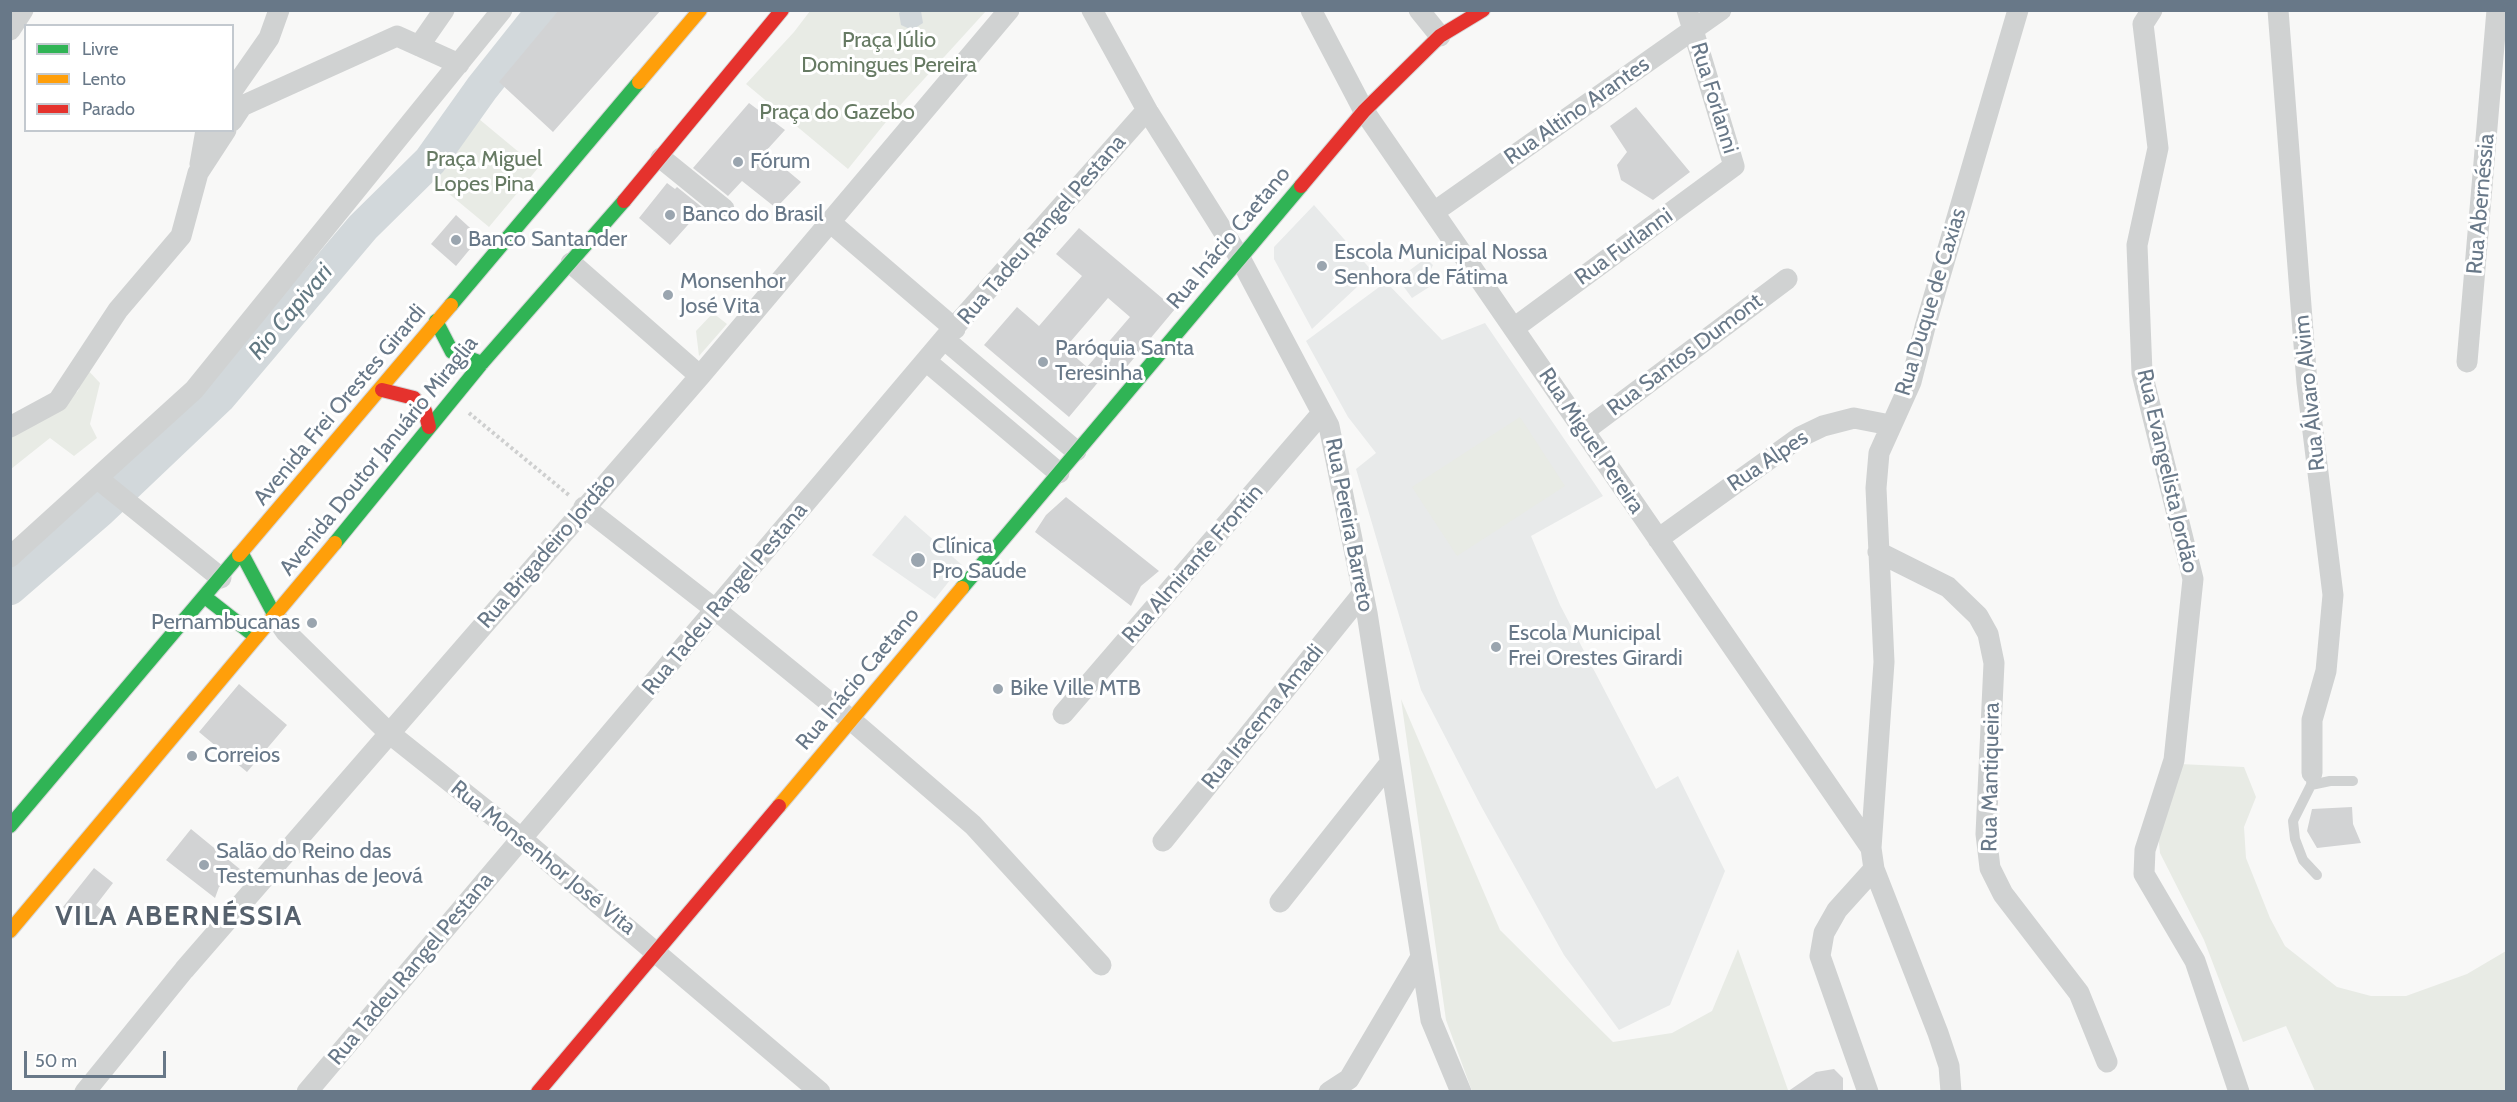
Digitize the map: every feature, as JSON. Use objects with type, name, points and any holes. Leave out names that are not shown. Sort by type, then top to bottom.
[{"type":"main road","name":"Avenida Frei Orestes Girardi","points":[[10,826],[382,390],[436,321],[700,10]]},
{"type":"main road","name":"Avenida Doutor Januário Miraglia","points":[[10,931],[275,616],[482,363],[661,158],[782,10]]},
{"type":"main road","name":"Rua Inácio Caetano","points":[[538,1092],[1076,450],[1364,111],[1440,36],[1483,10]]},
{"type":"main road","points":[[436,321],[452,352],[482,363]]},
{"type":"main road","points":[[382,390],[414,398],[425,411],[429,427]]},
{"type":"main road","points":[[242,554],[275,616]]},
{"type":"main road","points":[[205,597],[256,637]]},
{"type":"street","points":[[10,30],[23,10]]},
{"type":"street","points":[[234,88],[269,38],[279,10]]},
{"type":"street","points":[[419,46],[444,10]]},
{"type":"street","points":[[10,557],[99,480],[194,390],[502,10]]},
{"type":"street","name":"Rua Brigadeiro Jordão","points":[[85,1092],[184,970],[700,376],[1009,10]]},
{"type":"street","name":"Rua Pereira Barreto","points":[[1092,10],[1147,110],[1240,258],[1329,426],[1363,593],[1431,1020],[1461,1092]]},
{"type":"street","name":"Rua Miguel Pereira","points":[[1311,10],[1364,111],[1870,848],[1874,869]]},
{"type":"street","points":[[1419,10],[1440,36]]},
{"type":"street","name":"Rua Altino Arantes","points":[[1434,212],[1690,20],[1721,10]]},
{"type":"street","name":"Rua Duque de Caxias","points":[[1870,848],[1884,662],[1876,488],[1879,453],[1911,382],[2018,10]]},
{"type":"street","name":"Rua Evangelista Jordão","points":[[2152,10],[2143,24],[2158,148],[2137,245],[2142,373],[2193,579],[2174,760],[2145,850],[2144,874],[2195,961],[2239,1092]]},
{"type":"street","name":"Rua Álvaro Alvim","points":[[2278,10],[2307,383],[2333,596],[2326,671],[2312,720],[2312,779]]},
{"type":"street","name":"Rua Abernéssia","points":[[2467,362],[2499,94],[2497,10]]},
{"type":"street","name":"Rua Forlanni","points":[[1690,20],[1734,166]]},
{"type":"street","points":[[234,117],[242,106],[397,36],[459,64]]},
{"type":"street","name":"Rua Tadeu Rangel Pestana","points":[[307,1092],[926,361],[1147,110]]},
{"type":"street","points":[[10,427],[58,401],[118,310],[181,236],[198,173],[206,132]]},
{"type":"street","points":[[198,173],[225,132]]},
{"type":"street","points":[[661,158],[724,209]]},
{"type":"street","name":"Rua Furlanni","points":[[1514,328],[1734,166]]},
{"type":"street","points":[[830,222],[1076,450]]},
{"type":"street","points":[[571,263],[700,376]]},
{"type":"street","name":"Rua Santos Dumont","points":[[1584,431],[1787,279]]},
{"type":"street","points":[[926,361],[1059,473]]},
{"type":"street","name":"Rua Almirante Frontin","points":[[1063,714],[1322,413]]},
{"type":"street","name":"Rua Alpes","points":[[1658,538],[1800,437],[1823,426],[1854,418],[1890,425]]},
{"type":"street","points":[[99,480],[221,579]]},
{"type":"street","points":[[584,507],[716,610],[851,720],[973,825],[1101,965]]},
{"type":"street","name":"Rua Mantiqueira","points":[[1878,552],[1947,587],[1978,616],[1988,634],[1995,663],[1986,834],[1989,868],[2003,894],[2079,993],[2107,1062]]},
{"type":"street","name":"Rua Iracema Amadi","points":[[1163,841],[1363,593]]},
{"type":"street","name":"Rua Monsenhor José Vita","points":[[275,616],[286,632],[389,733],[522,838],[820,1092]]},
{"type":"street","points":[[1280,902],[1390,763]]},
{"type":"street","points":[[1868,1092],[1820,956],[1824,933],[1837,910],[1874,869],[1938,1034],[1949,1066],[1951,1092]]},
{"type":"street","points":[[1329,1092],[1346,1085],[1421,957]]},
{"type":"lane","points":[[2317,875],[2303,860],[2295,838],[2293,821],[2312,779],[2353,781]]},
{"type":"path","points":[[452,400],[584,507]]},
{"type":"shaded area","points":[[921,11],[923,23],[912,30],[901,25],[899,13]]},
{"type":"shaded area","name":"Escola Municipal Nossa Senhora de Fátima","points":[[1314,205],[1373,272],[1312,329],[1274,259],[1274,247]]},
{"type":"shaded area","points":[[1426,258],[1433,265],[1430,271],[1437,282],[1412,298],[1398,279]]},
{"type":"shaded area","name":"Escola Municipal Frei Orestes Girardi","points":[[1386,282],[1442,340],[1485,323],[1603,496],[1531,536],[1560,605],[1656,789],[1678,776],[1725,871],[1670,1005],[1619,1030],[1564,955],[1481,806],[1421,690],[1356,469],[1376,453],[1348,417],[1306,341]]},
{"type":"shaded area","name":"Clínica Pro Saúde","points":[[905,515],[962,565],[935,599],[872,555]]},
{"type":"green space","points":[[810,11],[986,11],[894,112],[848,169],[746,84],[794,32]]},
{"type":"green space","name":"Praça Miguel Lopes Pina","points":[[479,119],[538,168],[489,227],[430,178]]},
{"type":"green space","points":[[713,313],[727,324],[699,356],[696,331]]},
{"type":"green space","points":[[84,366],[100,383],[90,424],[97,438],[74,456],[50,438],[11,469],[11,436],[78,391]]},
{"type":"green space","points":[[1520,417],[1565,486],[1457,556],[1412,487]]},
{"type":"green space","points":[[1401,699],[1500,930],[1613,1042],[1672,1033],[1712,1011],[1738,949],[1788,1090],[1472,1091],[1446,1020]]},
{"type":"green space","points":[[2180,764],[2244,767],[2256,797],[2244,827],[2246,858],[2270,918],[2285,946],[2337,987],[2371,996],[2406,996],[2467,974],[2506,951],[2506,1091],[2315,1091],[2286,1026],[2243,1042],[2204,940],[2160,853],[2157,823]]},
{"type":"building","points":[[559,10],[661,10],[553,132],[499,82]]},
{"type":"building","name":"Fórum","points":[[749,103],[785,130],[765,152],[801,182],[776,208],[742,181],[728,196],[693,168]]},
{"type":"building","points":[[1636,107],[1690,172],[1653,200],[1621,180],[1617,165],[1627,152],[1610,126]]},
{"type":"building","name":"Banco do Brasil","points":[[667,183],[675,189],[677,187],[703,208],[670,245],[639,218]]},
{"type":"building","name":"Banco Santander","points":[[456,215],[480,237],[456,266],[431,244]]},
{"type":"building","points":[[1079,228],[1175,309],[1119,376],[1110,368],[1069,417],[984,345],[1017,307],[1039,326],[1082,276],[1056,254]],"holes":[[[1108,298],[1130,317],[1087,367],[1065,348]]]},
{"type":"building","points":[[1066,497],[1159,571],[1141,586],[1131,606],[1035,532],[1046,515]]},
{"type":"building","points":[[239,684],[287,725],[247,772],[199,732]]},
{"type":"building","points":[[2352,807],[2353,824],[2361,843],[2317,848],[2307,831],[2312,809]]},
{"type":"building","name":"Salão do Reino das Testemunhas de Jeová","points":[[191,829],[241,870],[219,887],[215,898],[166,860]]},
{"type":"building","points":[[94,868],[113,883],[96,905],[102,910],[89,927],[63,907]]},
{"type":"building","points":[[1834,1069],[1843,1078],[1843,1092],[1787,1092],[1816,1072]]},
{"type":"waterway","name":"Rio Capivari","points":[[10,588],[99,511],[219,397],[363,227],[430,161],[482,88],[544,10]]},
{"type":"traffic: fast","points":[[451,305],[639,82]]},
{"type":"traffic: fast","points":[[962,588],[1301,186]]},
{"type":"traffic: fast","points":[[335,543],[482,363],[624,201]]},
{"type":"traffic: fast","points":[[436,321],[452,352],[482,363]]},
{"type":"traffic: fast","points":[[242,554],[275,616]]},
{"type":"traffic: fast","points":[[10,826],[239,555]]},
{"type":"traffic: fast","points":[[205,597],[256,637]]},
{"type":"traffic: slow","points":[[639,82],[700,10]]},
{"type":"traffic: slow","points":[[239,555],[451,305]]},
{"type":"traffic: slow","points":[[10,931],[335,543]]},
{"type":"traffic: slow","points":[[779,806],[962,588]]},
{"type":"traffic: jam","points":[[624,201],[782,10]]},
{"type":"traffic: jam","points":[[1301,186],[1364,111],[1440,36],[1483,10]]},
{"type":"traffic: jam","points":[[382,390],[414,398],[425,411],[429,427]]},
{"type":"traffic: jam","points":[[538,1092],[779,806]]},
{"type":"place","name":"Fórum","points":[[738,162]]},
{"type":"place","name":"Banco do Brasil","points":[[670,215]]},
{"type":"place","name":"Banco Santander","points":[[456,240]]},
{"type":"place","name":"Escola Municipal Nossa Senhora de Fátima","points":[[1322,266]]},
{"type":"place","name":"Monsenhor José Vita","points":[[668,295]]},
{"type":"place","name":"Paróquia Santa Teresinha","points":[[1043,362]]},
{"type":"place","name":"Clínica Pro Saúde","points":[[918,560]]},
{"type":"place","name":"Pernambucanas","points":[[312,623]]},
{"type":"place","name":"Escola Municipal Frei Orestes Girardi","points":[[1496,647]]},
{"type":"place","name":"Bike Ville MTB","points":[[998,689]]},
{"type":"place","name":"Correios","points":[[192,756]]},
{"type":"place","name":"Salão do Reino das Testemunhas de Jeová","points":[[204,865]]},
{"type":"district","name":"VILA ABERNÉSSIA","points":[[179,917]]},
{"type":"park label","name":"Praça Júlio Domingues Pereira","points":[[889,54]]},
{"type":"park label","name":"Praça do Gazebo","points":[[837,113]]}]
